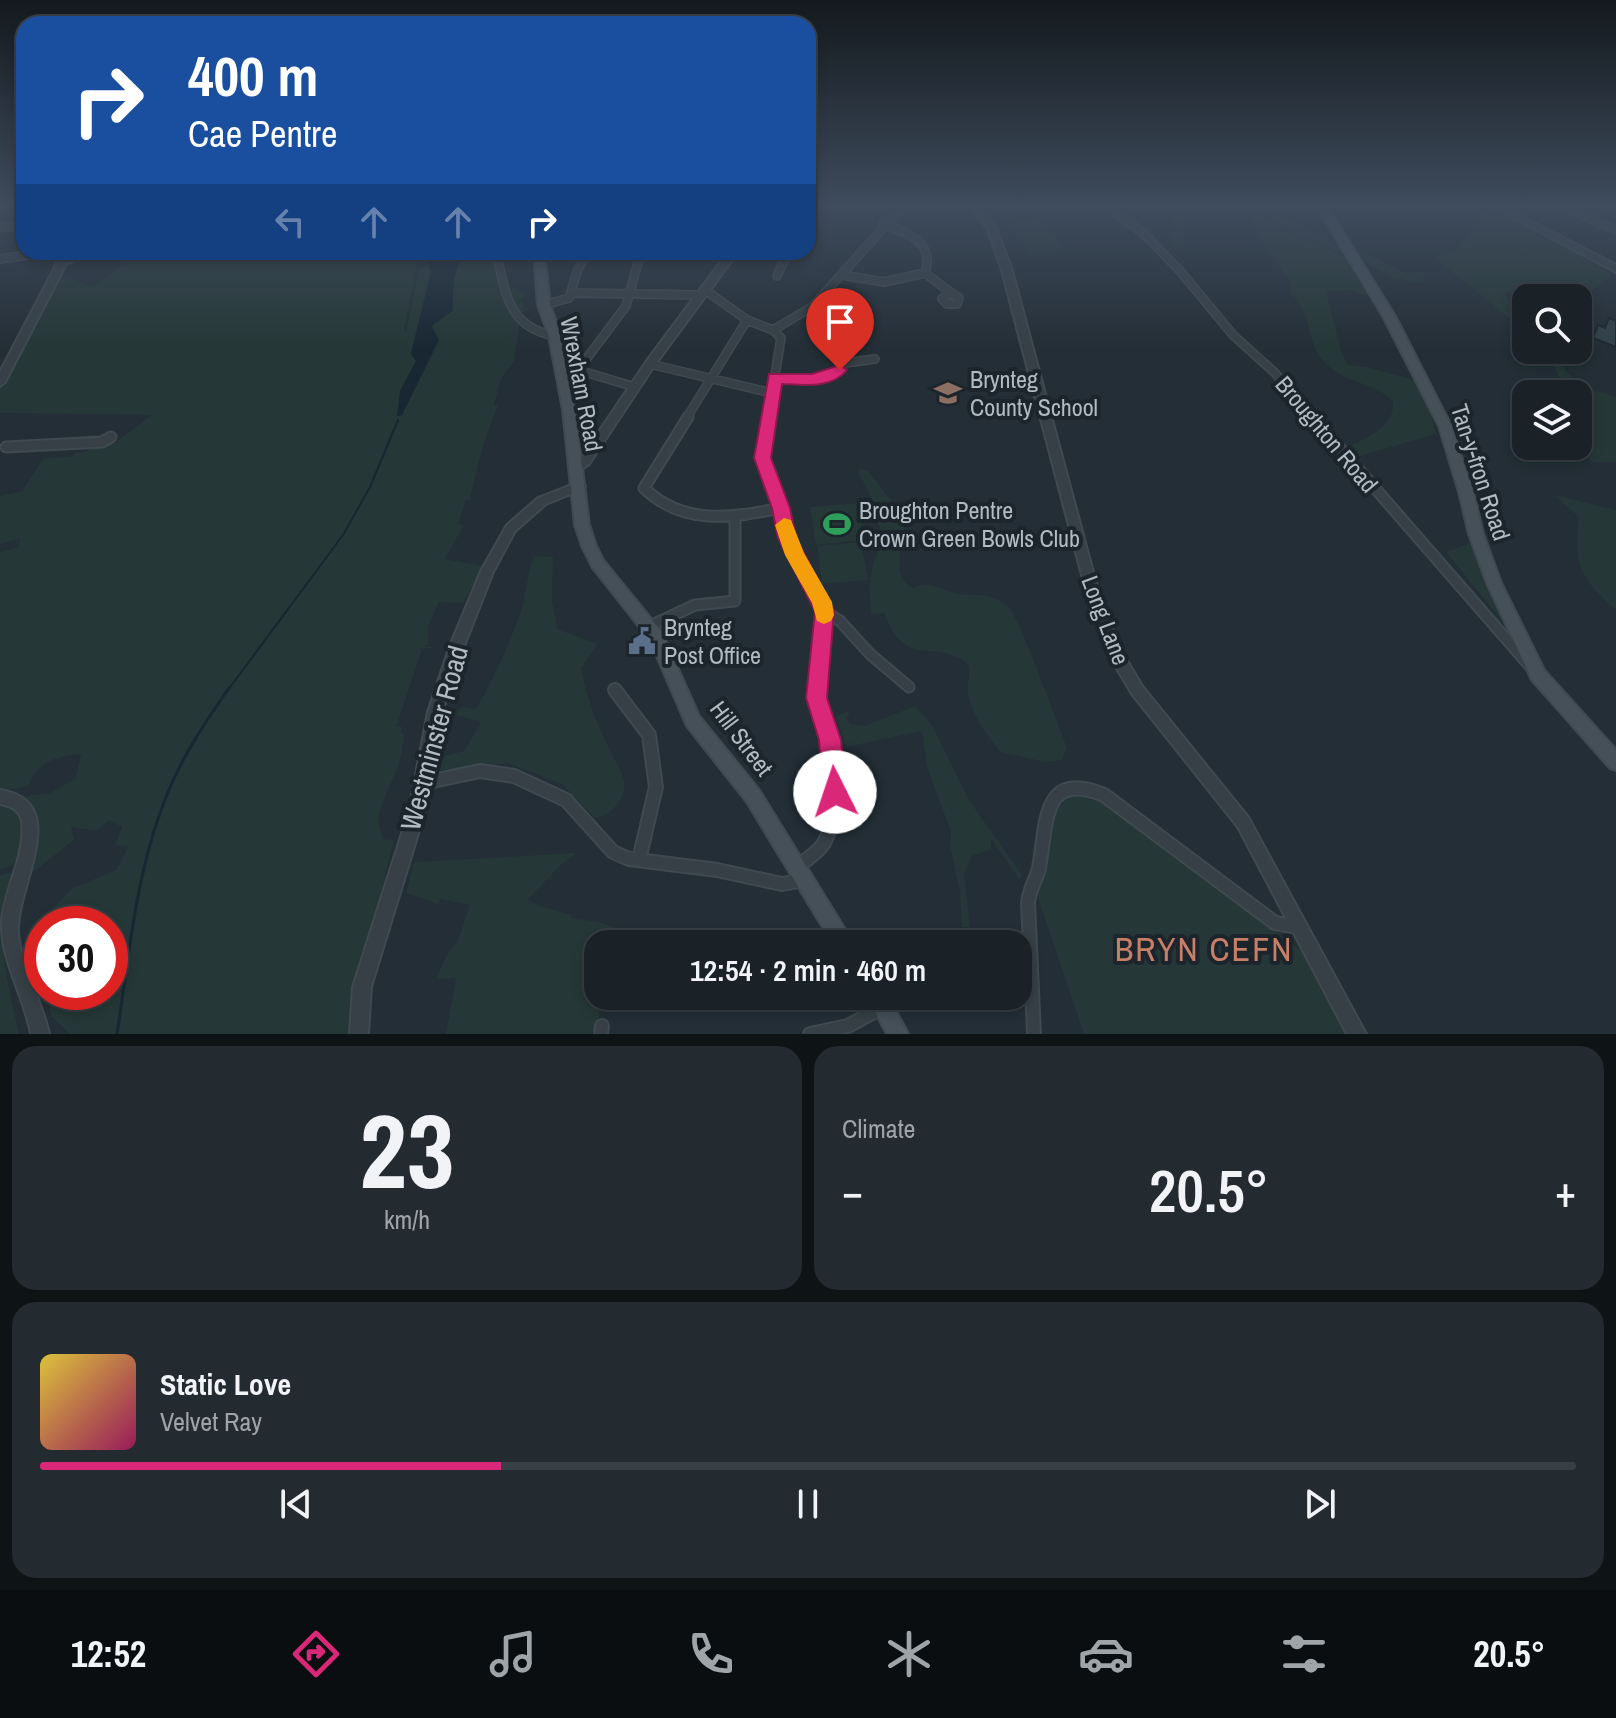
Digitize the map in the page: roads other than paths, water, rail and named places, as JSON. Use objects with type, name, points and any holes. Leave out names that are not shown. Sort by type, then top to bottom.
[{"type":"main road","name":"Tan-y-fron Road","points":[[1351,253],[1389,316],[1445,426],[1485,559],[1538,675],[1616,762]]},
{"type":"main road","name":"Wrexham Road","points":[[540,260],[544,305],[555,336],[569,410],[582,525]]},
{"type":"main road","name":"Hill Street","points":[[582,525],[598,564],[656,636],[693,721],[753,796],[836,930]]},
{"type":"main road","points":[[884,1010],[898,1034]]},
{"type":"street","points":[[773,330],[792,322],[842,275],[859,253]]},
{"type":"street","points":[[842,275],[878,283],[902,282],[925,273],[929,263],[927,253]]},
{"type":"street","name":"Long Lane","points":[[1001,253],[1095,602],[1117,657],[1137,690],[1243,822],[1357,1034]]},
{"type":"street","name":"Broughton Road","points":[[1163,253],[1233,335],[1274,372],[1538,675]]},
{"type":"street","points":[[1586,253],[1616,269]]},
{"type":"street","points":[[0,382],[64,260]]},
{"type":"street","points":[[498,260],[509,302],[524,326],[533,333],[555,336]]},
{"type":"street","points":[[544,305],[566,301],[583,260]]},
{"type":"street","points":[[635,387],[578,370],[626,306],[639,260]]},
{"type":"street","points":[[576,467],[585,461],[650,364],[727,260]]},
{"type":"street","points":[[777,276],[784,260]]},
{"type":"street","points":[[925,273],[951,291]]},
{"type":"street","points":[[423,783],[480,771],[514,776],[566,800],[613,852],[639,860],[717,870],[782,884],[801,874],[823,845],[835,792],[830,740],[817,698],[824,611],[787,538],[781,508],[762,458],[781,342],[773,330],[747,320],[703,292],[571,293]]},
{"type":"street","points":[[747,320],[644,488],[652,498],[690,517],[735,517],[781,508]]},
{"type":"street","points":[[844,332],[845,363]]},
{"type":"street","points":[[775,378],[822,379],[833,375],[845,363],[875,359]]},
{"type":"street","points":[[650,364],[772,393]]},
{"type":"street","points":[[2,450],[102,442],[111,437]]},
{"type":"street","name":"Westminster Road","points":[[359,1034],[362,987],[417,811],[435,712],[487,571],[511,528],[528,510],[557,493],[579,486]]},
{"type":"street","points":[[648,627],[695,605],[735,601],[735,517]]},
{"type":"street","points":[[824,611],[844,622],[869,653],[890,667],[909,687]]},
{"type":"street","points":[[615,690],[649,735],[656,787],[639,860]]},
{"type":"street","points":[[1034,1034],[1027,920],[1030,885],[1038,873],[1053,802],[1063,789],[1074,786],[1104,795],[1275,923],[1299,927]]},
{"type":"street","points":[[0,797],[9,797],[22,804],[29,816],[30,830],[14,890],[10,932],[40,1034]]},
{"type":"street","points":[[810,1034],[860,1028],[874,1010]]},
{"type":"water","points":[[428,260],[460,260],[454,278],[452,311],[432,326],[439,340],[402,415],[397,416],[400,391],[416,361],[411,354],[431,272]]},
{"type":"waterway","points":[[228,690],[343,535],[370,487],[398,420]]},
{"type":"waterway","points":[[117,1034],[134,918],[153,833],[184,759],[229,688]]},
{"type":"place","name":"Brynteg County School","points":[[948,393]]},
{"type":"place","name":"Broughton Pentre Crown Green Bowls Club","points":[[837,524]]},
{"type":"place","name":"Brynteg Post Office","points":[[642,641]]},
{"type":"district","name":"BRYN CEFN","points":[[1204,949]]}]
